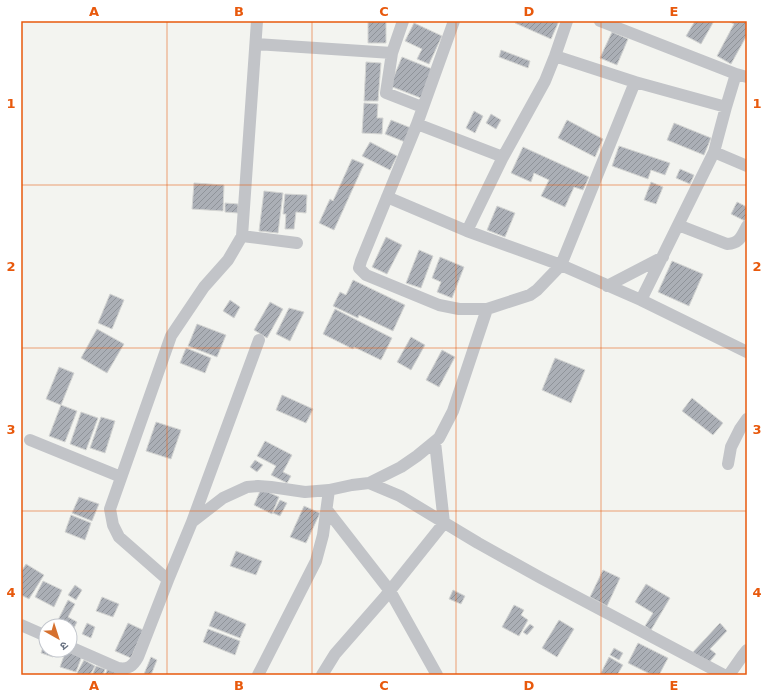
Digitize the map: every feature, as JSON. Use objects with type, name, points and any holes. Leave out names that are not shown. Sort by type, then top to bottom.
[{"type":"street","points":[[168,580],[119,537],[113,526],[110,509],[171,336],[204,287],[228,260],[242,236],[257,21]]},
{"type":"street","points":[[403,21],[392,54],[386,94],[422,107]]},
{"type":"street","points":[[454,21],[417,124],[360,261],[359,268],[366,275],[439,305],[458,309],[487,309],[530,294],[537,290],[561,265],[635,82]]},
{"type":"street","points":[[467,231],[503,157],[545,81],[567,21]]},
{"type":"street","points":[[600,21],[742,76],[726,107],[714,152],[641,300]]},
{"type":"street","points":[[256,44],[392,54]]},
{"type":"street","points":[[555,56],[635,82],[726,107]]},
{"type":"street","points":[[417,124],[503,157]]},
{"type":"street","points":[[714,152],[747,166]]},
{"type":"street","points":[[387,197],[467,231],[561,265],[641,300],[747,352]]},
{"type":"street","points":[[678,225],[727,244],[733,244],[740,240],[747,226]]},
{"type":"street","points":[[242,236],[296,243]]},
{"type":"street","points":[[607,286],[663,257]]},
{"type":"street","points":[[192,522],[223,498],[247,487],[271,487],[305,492],[329,490],[369,483],[401,467],[417,456],[439,438],[453,411],[487,309]]},
{"type":"street","points":[[78,650],[118,668],[123,669],[130,667],[135,663],[192,522],[259,340]]},
{"type":"street","points":[[728,464],[731,447],[740,429],[747,420]]},
{"type":"street","points":[[30,440],[121,477]]},
{"type":"street","points":[[322,675],[335,654],[390,591],[444,523],[434,442]]},
{"type":"street","points":[[369,483],[400,496],[444,523],[541,578],[724,675]]},
{"type":"street","points":[[258,675],[316,561],[323,535],[329,490]]},
{"type":"street","points":[[326,510],[390,591],[436,675]]},
{"type":"street","points":[[21,626],[38,633]]},
{"type":"street","points":[[729,675],[747,650]]},
{"type":"building","points":[[368,21],[386,21],[386,43],[368,43]]},
{"type":"building","points":[[516,21],[559,21],[551,39],[515,23]]},
{"type":"building","points":[[695,21],[714,21],[701,44],[686,36]]},
{"type":"building","points":[[728,21],[747,21],[747,35],[731,64],[717,56],[734,24]]},
{"type":"building","points":[[414,23],[442,36],[429,64],[417,59],[422,49],[405,41]]},
{"type":"building","points":[[612,32],[628,39],[617,65],[600,58]]},
{"type":"building","points":[[501,50],[530,61],[528,68],[499,57]]},
{"type":"building","points":[[402,57],[432,69],[421,98],[390,86]]},
{"type":"building","points":[[366,62],[381,63],[378,101],[364,101]]},
{"type":"building","points":[[364,103],[378,104],[377,118],[383,118],[382,134],[362,133]]},
{"type":"building","points":[[474,111],[483,116],[475,133],[466,128]]},
{"type":"building","points":[[491,114],[501,120],[496,129],[486,123]]},
{"type":"building","points":[[391,120],[411,128],[405,142],[385,134]]},
{"type":"building","points":[[567,120],[603,139],[595,157],[558,138]]},
{"type":"building","points":[[674,123],[711,138],[704,155],[667,140]]},
{"type":"building","points":[[370,142],[397,156],[390,170],[362,156]]},
{"type":"building","points":[[619,146],[670,163],[665,175],[651,170],[648,179],[612,166]]},
{"type":"building","points":[[523,147],[589,177],[583,190],[574,187],[565,207],[541,196],[549,180],[534,173],[531,182],[511,173]]},
{"type":"building","points":[[352,159],[364,164],[334,230],[319,223],[330,199],[333,201]]},
{"type":"building","points":[[680,169],[694,175],[690,184],[676,178]]},
{"type":"building","points":[[651,182],[663,187],[656,204],[644,200]]},
{"type":"building","points":[[194,183],[224,185],[223,211],[192,209]]},
{"type":"building","points":[[264,191],[283,193],[278,233],[259,231]]},
{"type":"building","points":[[285,194],[307,195],[306,213],[296,212],[294,229],[285,229],[286,214],[283,214]]},
{"type":"building","points":[[737,202],[747,207],[747,217],[745,221],[731,214]]},
{"type":"building","points":[[225,203],[238,204],[238,213],[225,212]]},
{"type":"building","points":[[497,206],[515,213],[505,237],[487,230]]},
{"type":"building","points":[[386,237],[402,245],[387,274],[372,267]]},
{"type":"building","points":[[419,250],[433,256],[421,288],[406,283]]},
{"type":"building","points":[[440,257],[464,267],[452,298],[437,292],[441,282],[432,278]]},
{"type":"building","points":[[672,261],[703,274],[689,306],[658,292]]},
{"type":"building","points":[[353,280],[405,305],[393,331],[359,315],[358,318],[333,306],[340,292],[346,295]]},
{"type":"building","points":[[110,294],[124,300],[112,329],[98,323]]},
{"type":"building","points":[[230,300],[240,307],[234,318],[223,311]]},
{"type":"building","points":[[270,302],[283,309],[267,338],[254,330]]},
{"type":"building","points":[[289,308],[304,312],[290,341],[276,334]]},
{"type":"building","points":[[335,309],[392,338],[381,360],[354,347],[353,349],[323,334]]},
{"type":"building","points":[[197,324],[226,335],[217,357],[188,346]]},
{"type":"building","points":[[97,329],[124,344],[107,373],[81,358]]},
{"type":"building","points":[[411,337],[425,345],[411,370],[397,362]]},
{"type":"building","points":[[186,348],[211,358],[205,373],[180,363]]},
{"type":"building","points":[[442,350],[455,357],[439,387],[426,380]]},
{"type":"building","points":[[555,358],[585,370],[571,403],[542,390]]},
{"type":"building","points":[[59,367],[74,373],[61,405],[46,399]]},
{"type":"building","points":[[282,395],[313,409],[306,423],[276,410]]},
{"type":"building","points":[[692,398],[723,423],[713,435],[682,411]]},
{"type":"building","points":[[61,405],[77,411],[65,442],[49,436]]},
{"type":"building","points":[[81,412],[98,418],[86,450],[70,444]]},
{"type":"building","points":[[101,417],[115,421],[105,453],[90,448]]},
{"type":"building","points":[[156,422],[181,430],[171,459],[146,451]]},
{"type":"building","points":[[265,441],[292,455],[283,472],[291,476],[287,483],[271,475],[276,466],[257,456]]},
{"type":"building","points":[[255,460],[263,465],[257,472],[250,467]]},
{"type":"building","points":[[261,489],[279,497],[272,514],[254,505]]},
{"type":"building","points":[[79,497],[99,504],[92,521],[72,513]]},
{"type":"building","points":[[280,500],[287,503],[280,516],[273,513]]},
{"type":"building","points":[[304,506],[320,513],[306,543],[290,537]]},
{"type":"building","points":[[71,515],[91,523],[85,540],[65,532]]},
{"type":"building","points":[[236,551],[262,561],[256,575],[230,566]]},
{"type":"building","points":[[26,564],[44,575],[29,599],[21,595],[21,572]]},
{"type":"building","points":[[603,570],[620,578],[607,606],[590,597]]},
{"type":"building","points":[[43,581],[62,590],[54,607],[35,597]]},
{"type":"building","points":[[646,584],[670,598],[651,630],[645,626],[653,613],[635,602]]},
{"type":"building","points":[[75,585],[82,590],[76,600],[68,595]]},
{"type":"building","points":[[453,590],[465,596],[461,604],[449,599]]},
{"type":"building","points":[[102,597],[119,604],[113,617],[96,611]]},
{"type":"building","points":[[68,600],[75,604],[68,617],[70,618],[59,618]]},
{"type":"building","points":[[514,605],[524,610],[521,615],[528,620],[519,636],[502,627]]},
{"type":"building","points":[[215,611],[246,624],[240,638],[209,626]]},
{"type":"building","points":[[559,620],[574,629],[557,657],[542,648]]},
{"type":"building","points":[[87,623],[95,627],[91,638],[82,634]]},
{"type":"building","points":[[128,623],[143,630],[131,658],[115,651]]},
{"type":"building","points":[[720,623],[727,631],[710,649],[716,654],[707,665],[693,652]]},
{"type":"building","points":[[530,624],[534,627],[527,635],[523,632]]},
{"type":"building","points":[[208,629],[240,641],[235,655],[203,642]]},
{"type":"building","points":[[638,643],[668,658],[659,675],[652,675],[628,663]]},
{"type":"building","points":[[614,648],[623,653],[619,660],[610,655]]},
{"type":"building","points":[[78,654],[82,656],[76,672],[60,667],[63,658],[78,658]]},
{"type":"building","points":[[151,657],[157,660],[151,675],[147,675],[144,674]]},
{"type":"building","points":[[609,657],[623,665],[617,675],[600,675]]},
{"type":"building","points":[[84,660],[95,666],[90,675],[76,675]]},
{"type":"building","points":[[96,666],[105,669],[103,675],[92,675]]},
{"type":"building","points":[[108,668],[119,674],[119,675],[105,675]]}]
